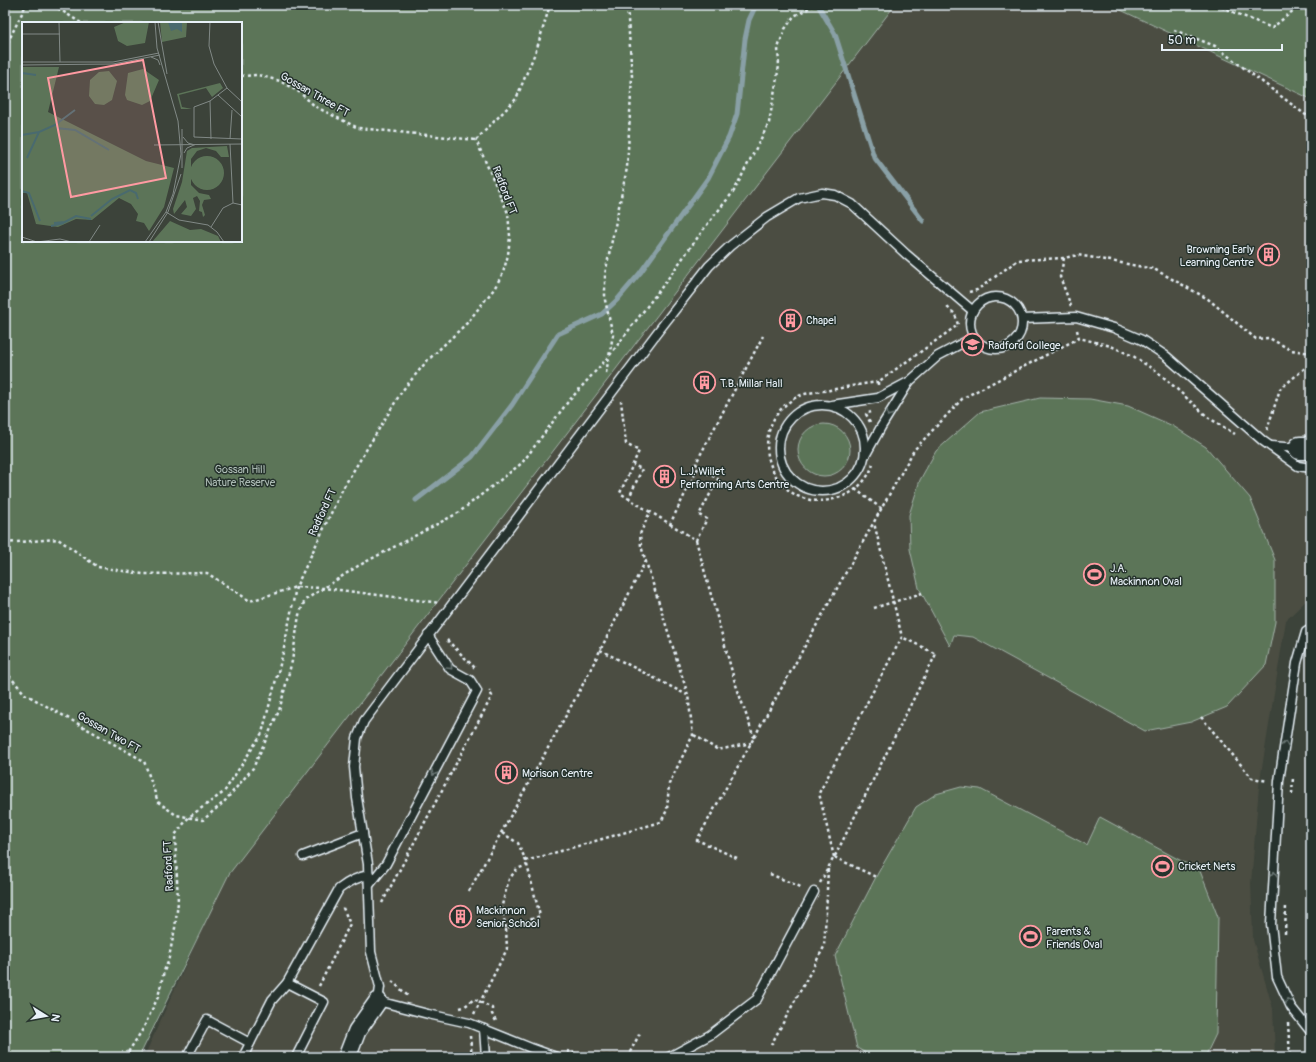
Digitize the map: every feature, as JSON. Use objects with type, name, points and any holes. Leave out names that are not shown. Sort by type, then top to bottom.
[{"type":"street","points":[[347,1057],[357,1030],[378,1001]]},
{"type":"lane","points":[[556,1057],[536,1054],[469,1023],[378,1001],[380,987],[371,952],[370,884],[356,798],[354,767],[357,738],[364,721],[709,266],[730,246],[767,217],[799,198],[822,194],[835,195],[852,204],[906,254],[973,311]]},
{"type":"lane","points":[[998,296],[1007,299],[1020,311],[1022,328],[1019,336],[1013,343],[1005,348],[988,348],[980,344],[974,338],[971,331],[970,324],[973,311],[977,304],[990,297],[998,296]]},
{"type":"lane","points":[[1022,319],[1076,317],[1121,331],[1142,340],[1166,356],[1267,444],[1298,466],[1311,468]]},
{"type":"lane","points":[[910,381],[875,438],[859,471],[849,482],[836,489],[821,491],[806,488],[793,481],[784,469],[779,455],[779,440],[784,426],[793,415],[805,408],[818,404],[832,405],[878,398],[910,381],[938,356],[974,338]]},
{"type":"lane","points":[[832,405],[844,410],[855,419],[864,438],[864,458]]},
{"type":"lane","points":[[1267,444],[1307,449]]},
{"type":"lane","points":[[1311,628],[1306,632],[1297,663],[1279,782],[1272,924],[1277,977],[1291,1007],[1311,1032]]},
{"type":"lane","points":[[370,884],[386,864],[477,691],[470,680],[450,669],[428,635]]},
{"type":"lane","points":[[303,856],[363,834]]},
{"type":"lane","points":[[243,1057],[272,1000],[288,983],[339,889],[361,876],[369,875]]},
{"type":"lane","points":[[669,1057],[710,1035],[757,999],[814,892]]},
{"type":"lane","points":[[288,983],[324,1002],[296,1057]]},
{"type":"lane","points":[[187,1057],[207,1020],[250,1043]]},
{"type":"lane","points":[[484,1029],[486,1057]]},
{"type":"path","points":[[5,48],[26,5]]},
{"type":"path","points":[[53,5],[79,22]]},
{"type":"path","points":[[476,140],[516,99],[537,48],[550,5]]},
{"type":"path","points":[[606,373],[612,335],[605,300],[604,274],[627,168],[632,76],[627,5]]},
{"type":"path","points":[[189,817],[203,820],[224,802],[252,768],[279,711],[292,661],[299,615],[306,600],[358,566],[458,512],[504,478],[522,463],[567,402],[610,355],[706,226],[734,191],[769,123],[779,66],[778,48],[785,29],[794,16],[815,5]]},
{"type":"path","points":[[1216,5],[1272,28],[1300,5]]},
{"type":"path","points":[[1174,30],[1215,46],[1311,119]]},
{"type":"path","name":"Gossan Three FT","points":[[242,76],[258,75],[280,81],[299,92],[316,107],[358,128],[476,140]]},
{"type":"path","name":"Radford FT","points":[[125,1057],[143,1029],[158,997],[164,971],[168,962],[178,909],[175,835],[189,817],[224,792],[262,733],[283,653],[296,587],[343,488],[402,391],[427,361],[467,324],[494,289],[503,273],[508,255],[510,236],[508,213],[476,140]]},
{"type":"path","points":[[964,289],[968,292],[977,290],[1018,260],[1064,258],[1078,255],[1154,269],[1208,299],[1256,338],[1269,338],[1292,350],[1311,353]]},
{"type":"path","points":[[1064,258],[1060,276],[1076,317],[1079,338]]},
{"type":"path","points":[[878,382],[878,409],[866,414],[873,429],[876,448],[873,466],[864,481],[851,493],[835,500],[818,501],[801,497],[786,488],[775,475],[768,459],[767,442],[771,425],[780,410],[795,398],[813,392],[878,382],[958,325],[955,314],[942,302]]},
{"type":"path","points":[[670,524],[698,468],[696,463],[763,336]]},
{"type":"path","points":[[737,858],[697,840],[914,450],[963,398],[1079,338],[1111,346],[1133,356],[1160,374],[1209,418],[1239,436]]},
{"type":"path","points":[[1267,444],[1280,389],[1311,363]]},
{"type":"path","points":[[619,383],[626,444],[639,451],[620,493],[696,540]]},
{"type":"path","points":[[629,498],[642,469],[633,465]]},
{"type":"path","points":[[698,468],[718,479],[699,515],[707,519],[696,540],[734,679],[754,738]]},
{"type":"path","points":[[855,489],[882,509]]},
{"type":"path","points":[[526,861],[661,822],[667,810],[669,784],[693,735],[688,695],[641,546],[640,534],[650,512]]},
{"type":"path","points":[[834,857],[819,793],[902,637],[874,522]]},
{"type":"path","points":[[5,543],[58,539],[98,567],[143,574],[207,573],[250,601],[296,587],[324,588],[441,603],[450,606]]},
{"type":"path","points":[[469,891],[580,690],[646,561]]},
{"type":"path","points":[[874,608],[922,593]]},
{"type":"path","points":[[770,874],[814,892],[828,868],[936,654],[902,637]]},
{"type":"path","points":[[600,650],[688,695]]},
{"type":"path","name":"Gossan Two FT","points":[[5,671],[25,694],[144,761],[158,802],[176,815],[189,817]]},
{"type":"path","points":[[1201,717],[1252,778],[1279,782],[1293,782]]},
{"type":"path","points":[[693,735],[718,750],[751,743]]},
{"type":"path","points":[[1292,797],[1293,775]]},
{"type":"path","points":[[502,833],[518,843],[526,861],[540,916],[506,928]]},
{"type":"path","points":[[834,857],[876,877]]},
{"type":"path","points":[[469,1023],[507,949],[506,928],[502,905],[509,879],[517,869],[527,865]]},
{"type":"path","points":[[397,866],[402,866]]},
{"type":"path","points":[[771,1045],[824,947],[828,868]]},
{"type":"path","points":[[380,910],[381,896]]},
{"type":"path","points":[[1286,903],[1286,935]]},
{"type":"path","points":[[388,975],[392,981],[409,997]]},
{"type":"path","points":[[458,1009],[464,1007],[474,999],[492,1008],[492,1014],[496,1022]]},
{"type":"path","points":[[1290,1057],[1287,1015],[1291,1007]]},
{"type":"path","points":[[465,1032],[485,1039]]},
{"type":"path","points":[[562,1049],[583,1056],[628,1056],[640,1033]]},
{"type":"path","points":[[470,1034],[472,1057]]},
{"type":"shaded area","name":"Radford College","points":[[893,5],[1139,5],[1311,94],[1311,596],[1286,620],[1259,786],[1251,883],[1253,940],[1273,1009],[1275,1057],[144,1057],[227,874]]},
{"type":"green space","name":"Gossan Hill Nature Reserve","points":[[5,5],[895,5],[229,874],[139,1057],[5,1057]]},
{"type":"green space","points":[[1110,5],[1311,5],[1311,99]]},
{"type":"green space","name":"J.A. Mackinnon Oval","points":[[1040,398],[1090,399],[1128,406],[1173,426],[1206,447],[1250,498],[1275,560],[1275,622],[1266,665],[1227,707],[1191,722],[1145,731],[973,637],[954,635],[950,646],[919,588],[910,549],[909,515],[920,480],[936,451],[980,412]]},
{"type":"green space","points":[[824,424],[834,426],[842,432],[848,440],[850,450],[848,460],[842,468],[834,474],[824,476],[814,474],[806,468],[800,460],[798,450],[800,440],[806,432],[814,426]]},
{"type":"green space","name":"Parents & Friends Oval","points":[[961,787],[980,789],[1087,845],[1100,817],[1200,871],[1218,917],[1216,1034],[1205,1057],[873,1057],[857,1048],[835,956],[878,873],[916,807],[936,794]]},
{"type":"waterway","points":[[416,500],[472,457],[512,405],[558,334],[602,314],[617,300],[640,273],[708,178],[729,137],[737,114],[745,39],[749,20],[756,5]]},
{"type":"waterway","points":[[818,5],[835,34],[874,157],[923,221]]},
{"type":"place","name":"Browning Early Learning Centre","points":[[1269,255]]},
{"type":"place","name":"Chapel","points":[[790,320]]},
{"type":"place","name":"Radford College","points":[[972,345]]},
{"type":"place","name":"T.B. Millar Hall","points":[[704,383]]},
{"type":"place","name":"L.J. Willet Performing Arts Centre","points":[[665,477]]},
{"type":"place","name":"J.A. Mackinnon Oval","points":[[1095,574]]},
{"type":"place","name":"Morison Centre","points":[[507,773]]},
{"type":"place","name":"Cricket Nets","points":[[1162,866]]},
{"type":"place","name":"Mackinnon Senior School","points":[[461,916]]},
{"type":"place","name":"Parents & Friends Oval","points":[[1031,937]]}]
